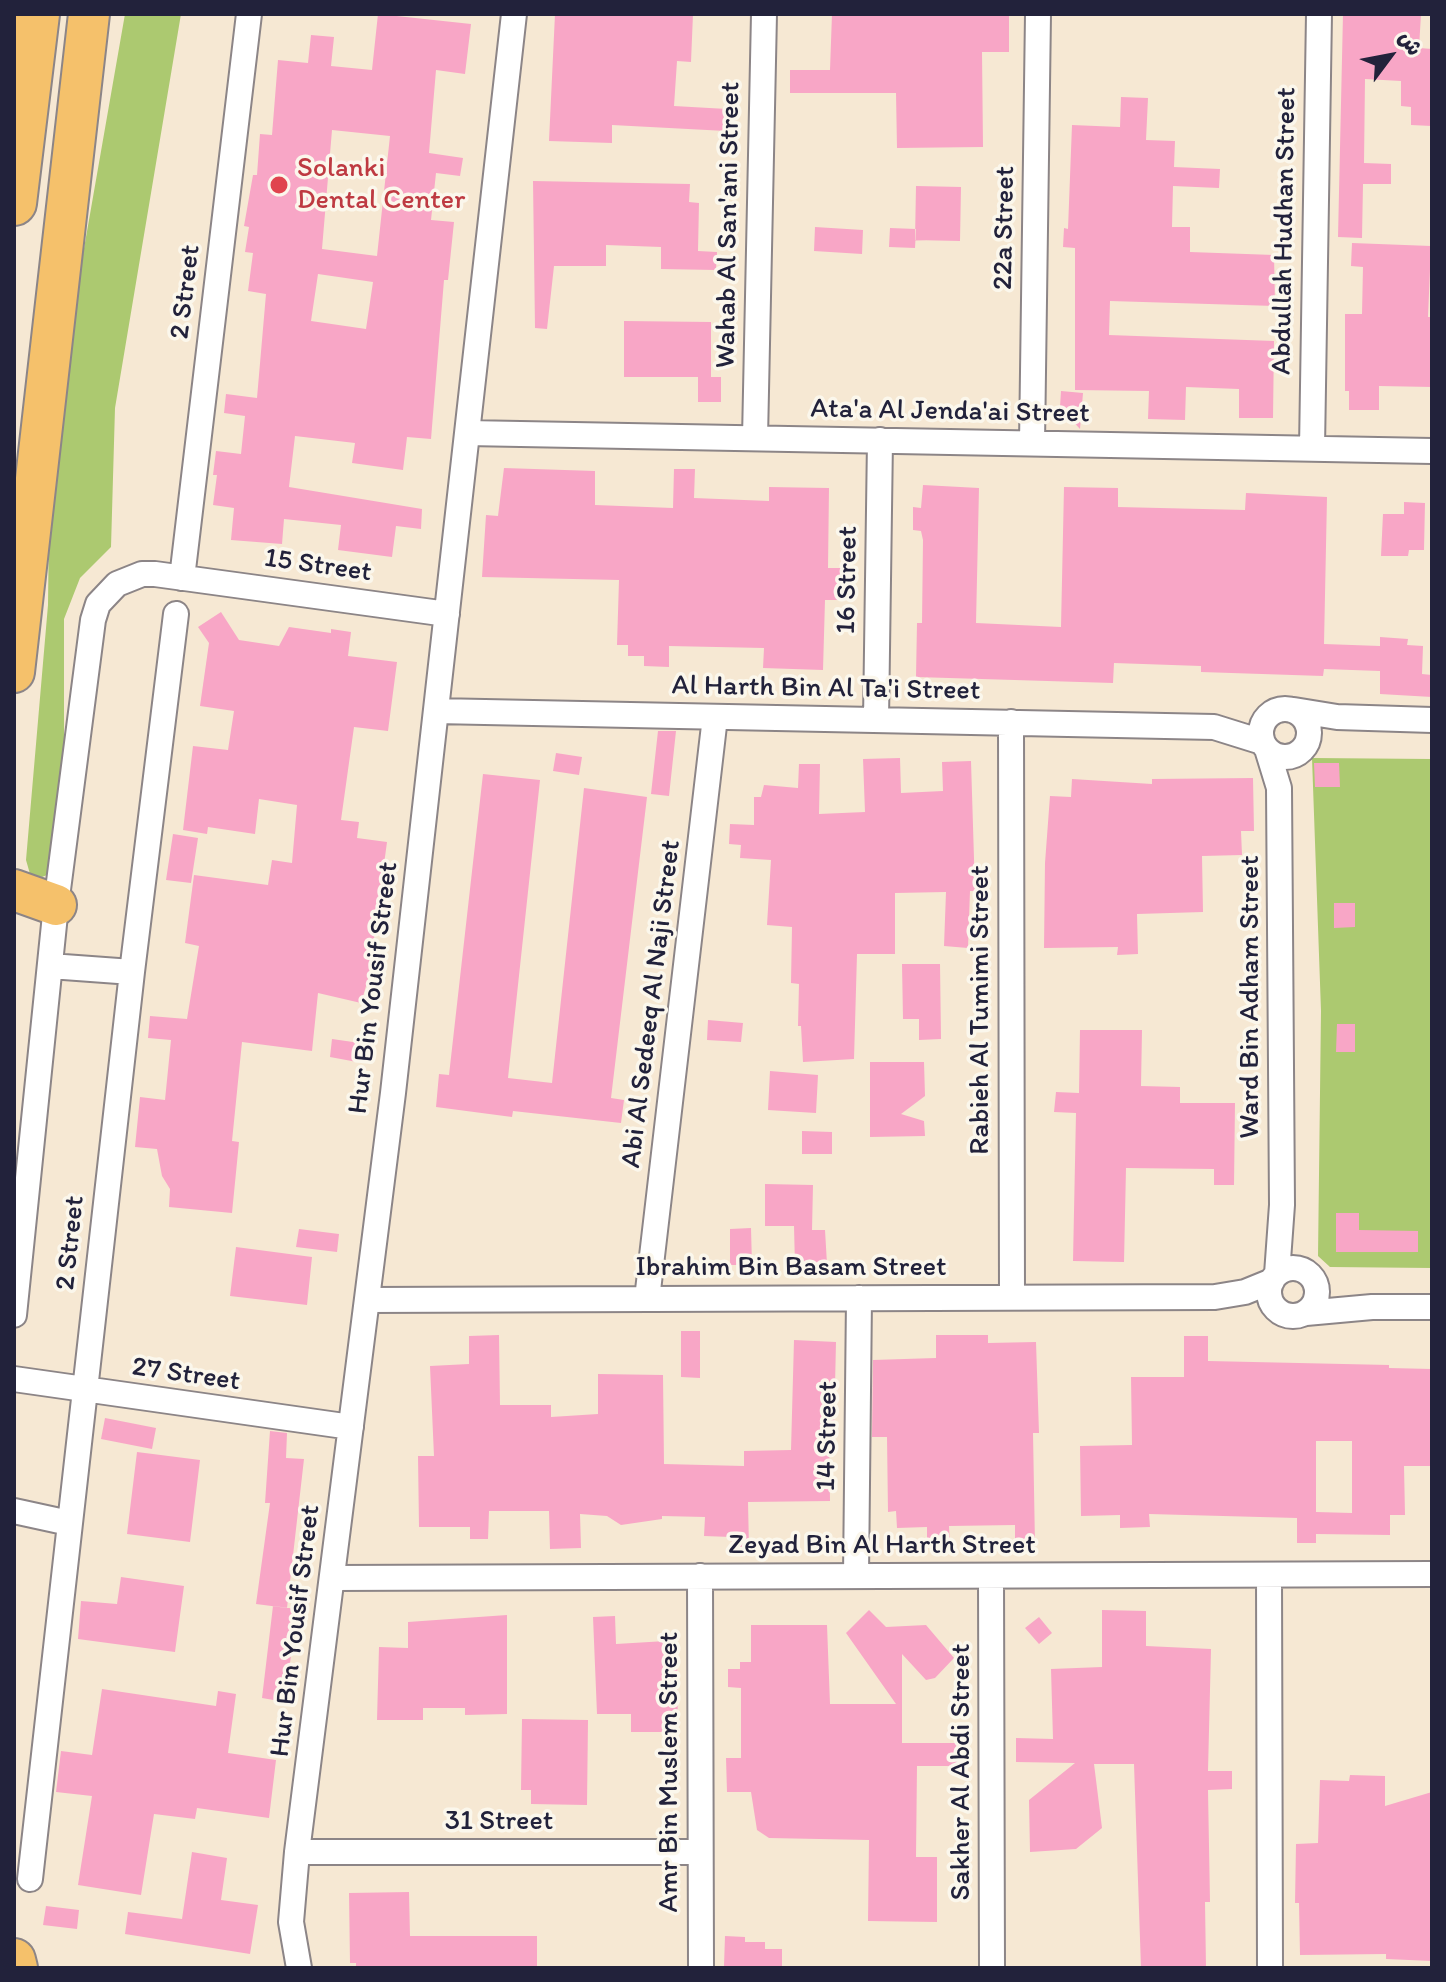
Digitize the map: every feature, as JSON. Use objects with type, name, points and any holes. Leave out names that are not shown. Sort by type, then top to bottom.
[{"type":"highway","points":[[14,203],[37,14]]},
{"type":"highway","points":[[14,1960],[16,1968]]},
{"type":"main road","points":[[14,672],[90,16]]},
{"type":"main road","points":[[14,890],[56,905]]},
{"type":"street","name":"2 Street","points":[[182,578],[249,14]]},
{"type":"street","name":"Hur Bin Yousif Street","points":[[299,1968],[291,1922],[297,1852],[367,1300],[514,14]]},
{"type":"street","name":"Wahab Al San'ani Street","points":[[755,438],[764,14]]},
{"type":"street","name":"22a Street","points":[[1032,443],[1038,14]]},
{"type":"street","name":"Abdullah Hudhan Street","points":[[1312,448],[1319,14]]},
{"type":"street","name":"Ata'a Al Jenda'ai Street","points":[[467,433],[1432,451]]},
{"type":"street","name":"16 Street","points":[[876,720],[880,440]]},
{"type":"street","name":"15 Street","points":[[14,1315],[56,905],[93,620],[98,604],[106,593],[129,578],[142,574],[447,614]]},
{"type":"street","name":"2 Street","points":[[30,1879],[132,972],[176,614]]},
{"type":"street","points":[[1351,717],[1328,726],[1300,748],[1279,756],[1264,745],[1261,727],[1268,715],[1280,709],[1351,717],[1432,720]]},
{"type":"street","points":[[1294,710],[1308,726],[1300,748]]},
{"type":"street","name":"Al Harth Bin Al Ta'i Street","points":[[436,711],[1214,727],[1268,715]]},
{"type":"street","name":"Abi Al Sedeeq Al Naji Street","points":[[647,1299],[715,717]]},
{"type":"street","name":"Rabieh Al Tumimi Street","points":[[1011,722],[1012,1297]]},
{"type":"street","name":"Al Harth Bin Al Ta'i Street","points":[[1214,727],[1264,745]]},
{"type":"street","name":"Ward Bin Adham Street","points":[[1264,745],[1279,788],[1282,1205],[1274,1278]]},
{"type":"street","name":"Ward Bin Adham Street","points":[[1279,788],[1300,748]]},
{"type":"street","points":[[50,966],[132,972]]},
{"type":"street","name":"Ward Bin Adham Street","points":[[1282,1205],[1291,1242],[1309,1276]]},
{"type":"street","points":[[1372,1307],[1343,1297],[1294,1268],[1274,1278],[1269,1291],[1275,1309],[1290,1316],[1372,1307],[1432,1307]]},
{"type":"street","points":[[1306,1313],[1317,1299],[1309,1276]]},
{"type":"street","name":"Ibrahim Bin Basam Street","points":[[367,1300],[1215,1297],[1245,1292],[1274,1278]]},
{"type":"street","name":"Ibrahim Bin Basam Street","points":[[1215,1297],[1275,1309]]},
{"type":"street","name":"14 Street","points":[[856,1576],[859,1298]]},
{"type":"street","name":"27 Street","points":[[14,1379],[351,1427]]},
{"type":"street","points":[[14,1511],[69,1523]]},
{"type":"street","name":"Zeyad Bin Al Harth Street","points":[[333,1578],[1432,1574]]},
{"type":"street","points":[[1269,1575],[1270,1968]]},
{"type":"street","name":"Amr Bin Muslem Street","points":[[700,1576],[701,1968]]},
{"type":"street","name":"Sakher Al Abdi Street","points":[[991,1576],[992,1968]]},
{"type":"street","name":"31 Street","points":[[297,1852],[700,1852]]},
{"type":"green space","points":[[125,14],[181,14],[115,408],[111,547],[80,578],[64,619],[64,750],[52,873],[42,877],[30,874],[26,860],[48,605],[50,443]]},
{"type":"green space","points":[[1312,758],[1432,759],[1432,1268],[1330,1267],[1318,1256],[1321,1011]]},
{"type":"building","points":[[378,14],[471,24],[465,74],[436,70],[429,153],[463,158],[460,176],[436,173],[431,220],[454,222],[448,280],[444,280],[431,439],[407,437],[403,470],[352,463],[355,443],[295,436],[289,487],[422,509],[421,529],[396,526],[392,557],[338,550],[341,525],[284,519],[282,544],[231,540],[234,508],[213,505],[217,475],[213,475],[216,451],[241,454],[245,416],[224,413],[226,394],[257,398],[266,294],[248,291],[253,253],[245,252],[249,227],[244,226],[253,175],[257,175],[260,134],[272,135],[278,60],[308,63],[311,35],[334,37],[331,66],[372,70]],"holes":[[[332,130],[390,136],[377,256],[322,249]],[[318,274],[373,282],[366,329],[311,321]]]},
{"type":"building","points":[[555,14],[693,14],[691,62],[677,61],[674,106],[727,109],[726,131],[612,125],[612,143],[549,141]]},
{"type":"building","points":[[832,14],[1009,14],[1009,52],[982,52],[983,147],[897,148],[896,93],[790,93],[790,70],[830,70]]},
{"type":"building","points":[[1343,14],[1421,14],[1419,48],[1432,49],[1432,126],[1411,125],[1411,107],[1401,106],[1401,81],[1365,79],[1364,163],[1391,164],[1391,184],[1363,184],[1362,238],[1338,237]]},
{"type":"building","points":[[1121,97],[1148,98],[1146,140],[1175,141],[1174,167],[1220,169],[1219,188],[1173,186],[1172,227],[1190,227],[1190,252],[1274,255],[1275,306],[1110,301],[1109,335],[1274,341],[1273,418],[1239,418],[1239,389],[1186,387],[1185,420],[1148,419],[1149,391],[1075,390],[1075,248],[1063,247],[1064,228],[1068,229],[1072,125],[1120,127]]},
{"type":"building","points":[[533,181],[690,184],[689,202],[699,203],[698,251],[717,252],[716,270],[661,269],[661,247],[606,245],[606,266],[554,266],[547,329],[535,328]]},
{"type":"building","points":[[916,186],[961,187],[960,241],[915,240]]},
{"type":"building","points":[[815,227],[863,230],[862,254],[814,251]]},
{"type":"building","points":[[890,228],[916,229],[915,248],[889,247]]},
{"type":"building","points":[[1352,243],[1431,246],[1428,317],[1432,317],[1432,387],[1379,386],[1379,410],[1349,410],[1349,391],[1345,391],[1345,314],[1362,314],[1363,267],[1351,266]]},
{"type":"building","points":[[624,321],[711,322],[711,377],[721,377],[721,402],[698,402],[698,377],[624,377]]},
{"type":"building","points":[[1061,391],[1083,393],[1080,429],[1060,407]]},
{"type":"building","points":[[504,468],[595,471],[595,505],[673,508],[674,469],[695,469],[694,498],[769,501],[769,487],[829,488],[828,568],[846,568],[845,600],[825,600],[823,670],[763,668],[764,648],[669,646],[669,667],[644,666],[644,656],[628,656],[628,645],[617,645],[619,580],[482,577],[486,515],[498,516]]},
{"type":"building","points":[[923,485],[979,488],[976,623],[1061,627],[1064,487],[1118,488],[1118,507],[1245,510],[1246,493],[1327,497],[1324,644],[1380,646],[1380,637],[1408,639],[1407,645],[1423,646],[1422,674],[1432,675],[1432,697],[1380,694],[1380,671],[1324,669],[1323,676],[1201,672],[1201,666],[1114,663],[1113,683],[916,677],[917,623],[922,623],[923,540],[921,531],[913,530],[913,507],[921,508]]},
{"type":"building","points":[[1404,502],[1425,503],[1424,550],[1409,550],[1408,556],[1381,556],[1383,514],[1404,514]]},
{"type":"building","points":[[221,612],[239,640],[279,646],[289,627],[331,633],[331,629],[351,632],[348,656],[397,662],[388,731],[354,727],[341,820],[359,822],[357,838],[387,842],[369,976],[361,1003],[318,993],[312,1051],[242,1042],[232,1141],[239,1142],[232,1213],[169,1207],[170,1189],[162,1176],[157,1149],[135,1147],[140,1097],[165,1100],[171,1040],[148,1038],[150,1016],[187,1019],[199,946],[185,943],[194,875],[268,885],[272,860],[292,863],[297,805],[259,799],[255,834],[208,827],[207,834],[183,830],[193,746],[228,750],[234,711],[200,706],[209,643],[198,627]]},
{"type":"building","points":[[658,731],[676,731],[669,796],[651,794]]},
{"type":"building","points":[[556,753],[582,757],[579,775],[553,771]]},
{"type":"building","points":[[900,758],[901,793],[943,791],[942,762],[971,761],[975,891],[970,891],[968,948],[944,946],[946,892],[895,893],[895,954],[857,954],[854,1059],[803,1062],[801,1026],[798,1026],[799,984],[791,983],[792,927],[767,925],[771,860],[740,858],[741,845],[729,844],[730,824],[754,825],[754,797],[761,797],[764,785],[798,788],[799,764],[820,764],[819,814],[865,812],[863,759]]},
{"type":"building","points":[[1314,763],[1339,763],[1340,787],[1315,787]]},
{"type":"building","points":[[483,774],[540,780],[508,1078],[552,1083],[584,788],[647,797],[611,1098],[624,1100],[621,1123],[513,1111],[512,1117],[436,1107],[439,1074],[449,1075]]},
{"type":"building","points":[[1253,778],[1254,831],[1241,831],[1242,855],[1202,856],[1203,912],[1137,914],[1138,954],[1117,955],[1118,947],[1044,948],[1050,796],[1071,797],[1072,779],[1152,784],[1152,779]]},
{"type":"building","points":[[173,834],[198,838],[191,883],[166,880]]},
{"type":"building","points":[[1334,903],[1355,903],[1355,927],[1334,928]]},
{"type":"building","points":[[902,964],[940,964],[941,1039],[919,1040],[919,1019],[903,1019]]},
{"type":"building","points":[[708,1020],[743,1023],[741,1042],[707,1040]]},
{"type":"building","points":[[1337,1024],[1355,1024],[1355,1052],[1336,1052]]},
{"type":"building","points":[[1080,1030],[1142,1030],[1141,1086],[1180,1087],[1180,1103],[1235,1103],[1234,1185],[1214,1185],[1214,1169],[1126,1168],[1124,1262],[1073,1261],[1076,1113],[1054,1112],[1056,1092],[1079,1093]]},
{"type":"building","points":[[332,1039],[360,1043],[357,1062],[330,1057]]},
{"type":"building","points":[[870,1062],[924,1062],[925,1096],[901,1114],[924,1121],[925,1136],[870,1137]]},
{"type":"building","points":[[770,1071],[818,1075],[816,1113],[768,1110]]},
{"type":"building","points":[[802,1131],[832,1132],[832,1154],[802,1154]]},
{"type":"building","points":[[765,1184],[813,1185],[812,1230],[825,1230],[827,1264],[795,1266],[794,1226],[765,1226]]},
{"type":"building","points":[[1336,1213],[1359,1213],[1359,1230],[1418,1231],[1418,1252],[1336,1252]]},
{"type":"building","points":[[751,1228],[752,1265],[730,1265],[730,1229]]},
{"type":"building","points":[[299,1229],[339,1234],[337,1252],[296,1247]]},
{"type":"building","points":[[236,1247],[312,1257],[307,1305],[230,1296]]},
{"type":"building","points":[[681,1331],[700,1331],[700,1378],[681,1377]]},
{"type":"building","points":[[499,1335],[500,1405],[551,1405],[551,1417],[598,1414],[598,1374],[663,1375],[664,1464],[744,1466],[744,1451],[791,1450],[794,1340],[836,1342],[834,1430],[829,1430],[830,1501],[748,1502],[749,1548],[731,1548],[731,1537],[704,1536],[705,1517],[662,1516],[662,1519],[621,1525],[607,1516],[580,1514],[581,1548],[550,1549],[549,1511],[489,1511],[488,1539],[470,1539],[470,1527],[419,1527],[418,1456],[434,1456],[430,1366],[469,1364],[469,1336]]},
{"type":"building","points":[[936,1335],[988,1335],[988,1343],[1036,1342],[1039,1433],[1033,1433],[1035,1545],[1015,1545],[1015,1525],[949,1526],[950,1546],[927,1546],[927,1527],[897,1528],[896,1511],[888,1512],[887,1437],[872,1437],[873,1360],[936,1358]]},
{"type":"building","points":[[1184,1336],[1208,1336],[1208,1361],[1389,1365],[1389,1368],[1432,1369],[1432,1466],[1404,1466],[1405,1515],[1390,1515],[1390,1535],[1316,1534],[1316,1543],[1297,1543],[1297,1518],[1149,1514],[1150,1527],[1120,1528],[1120,1515],[1081,1516],[1080,1446],[1132,1445],[1131,1377],[1184,1377]],"holes":[[[1316,1441],[1352,1441],[1352,1513],[1316,1512]]]},
{"type":"building","points":[[105,1418],[156,1428],[152,1449],[101,1439]]},
{"type":"building","points":[[270,1431],[287,1433],[286,1458],[304,1459],[287,1608],[256,1604],[270,1503],[265,1503]]},
{"type":"building","points":[[137,1452],[200,1460],[190,1542],[127,1534]]},
{"type":"building","points":[[121,1577],[184,1586],[175,1652],[78,1639],[81,1601],[117,1604]]},
{"type":"building","points":[[273,1606],[297,1609],[285,1702],[262,1698]]},
{"type":"building","points":[[869,1610],[886,1627],[926,1625],[954,1658],[935,1678],[926,1680],[902,1654],[902,1743],[957,1743],[957,1766],[917,1766],[916,1857],[937,1857],[937,1922],[868,1921],[869,1840],[769,1838],[757,1830],[751,1792],[727,1792],[726,1758],[741,1758],[741,1688],[728,1687],[728,1669],[740,1669],[740,1662],[751,1662],[751,1625],[827,1625],[830,1704],[896,1704],[846,1633]]},
{"type":"building","points":[[1102,1610],[1146,1611],[1146,1646],[1211,1649],[1208,1771],[1232,1771],[1232,1789],[1208,1790],[1210,1902],[1205,1902],[1206,1968],[1141,1968],[1134,1764],[1094,1764],[1102,1828],[1076,1849],[1030,1852],[1029,1800],[1075,1763],[1016,1762],[1016,1738],[1053,1739],[1051,1669],[1102,1667]]},
{"type":"building","points":[[507,1615],[507,1714],[465,1715],[465,1708],[423,1708],[423,1720],[377,1720],[379,1647],[408,1648],[408,1622]]},
{"type":"building","points":[[615,1616],[616,1644],[666,1641],[666,1658],[677,1658],[678,1732],[631,1732],[631,1714],[597,1714],[593,1617]]},
{"type":"building","points":[[1039,1617],[1052,1633],[1039,1644],[1025,1628]]},
{"type":"building","points":[[102,1689],[216,1706],[218,1691],[236,1694],[228,1753],[276,1760],[269,1818],[197,1808],[195,1819],[154,1814],[141,1895],[78,1885],[92,1796],[56,1792],[61,1751],[92,1755]]},
{"type":"building","points":[[522,1719],[588,1720],[587,1805],[531,1804],[531,1790],[521,1790]]},
{"type":"building","points":[[1350,1775],[1385,1776],[1385,1806],[1432,1792],[1432,1961],[1386,1959],[1386,1954],[1300,1955],[1299,1903],[1295,1903],[1296,1844],[1318,1843],[1320,1780],[1349,1781]]},
{"type":"building","points":[[192,1852],[227,1858],[221,1900],[258,1905],[250,1954],[125,1934],[128,1912],[182,1919]]},
{"type":"building","points":[[409,1892],[410,1936],[537,1936],[537,1968],[356,1968],[356,1963],[350,1963],[349,1893]]},
{"type":"building","points":[[46,1906],[79,1910],[77,1929],[43,1925]]},
{"type":"building","points":[[725,1936],[745,1937],[745,1942],[765,1942],[765,1949],[782,1949],[782,1968],[724,1966]]},
{"type":"place","name":"Solanki Dental Center","points":[[279,185]]}]
